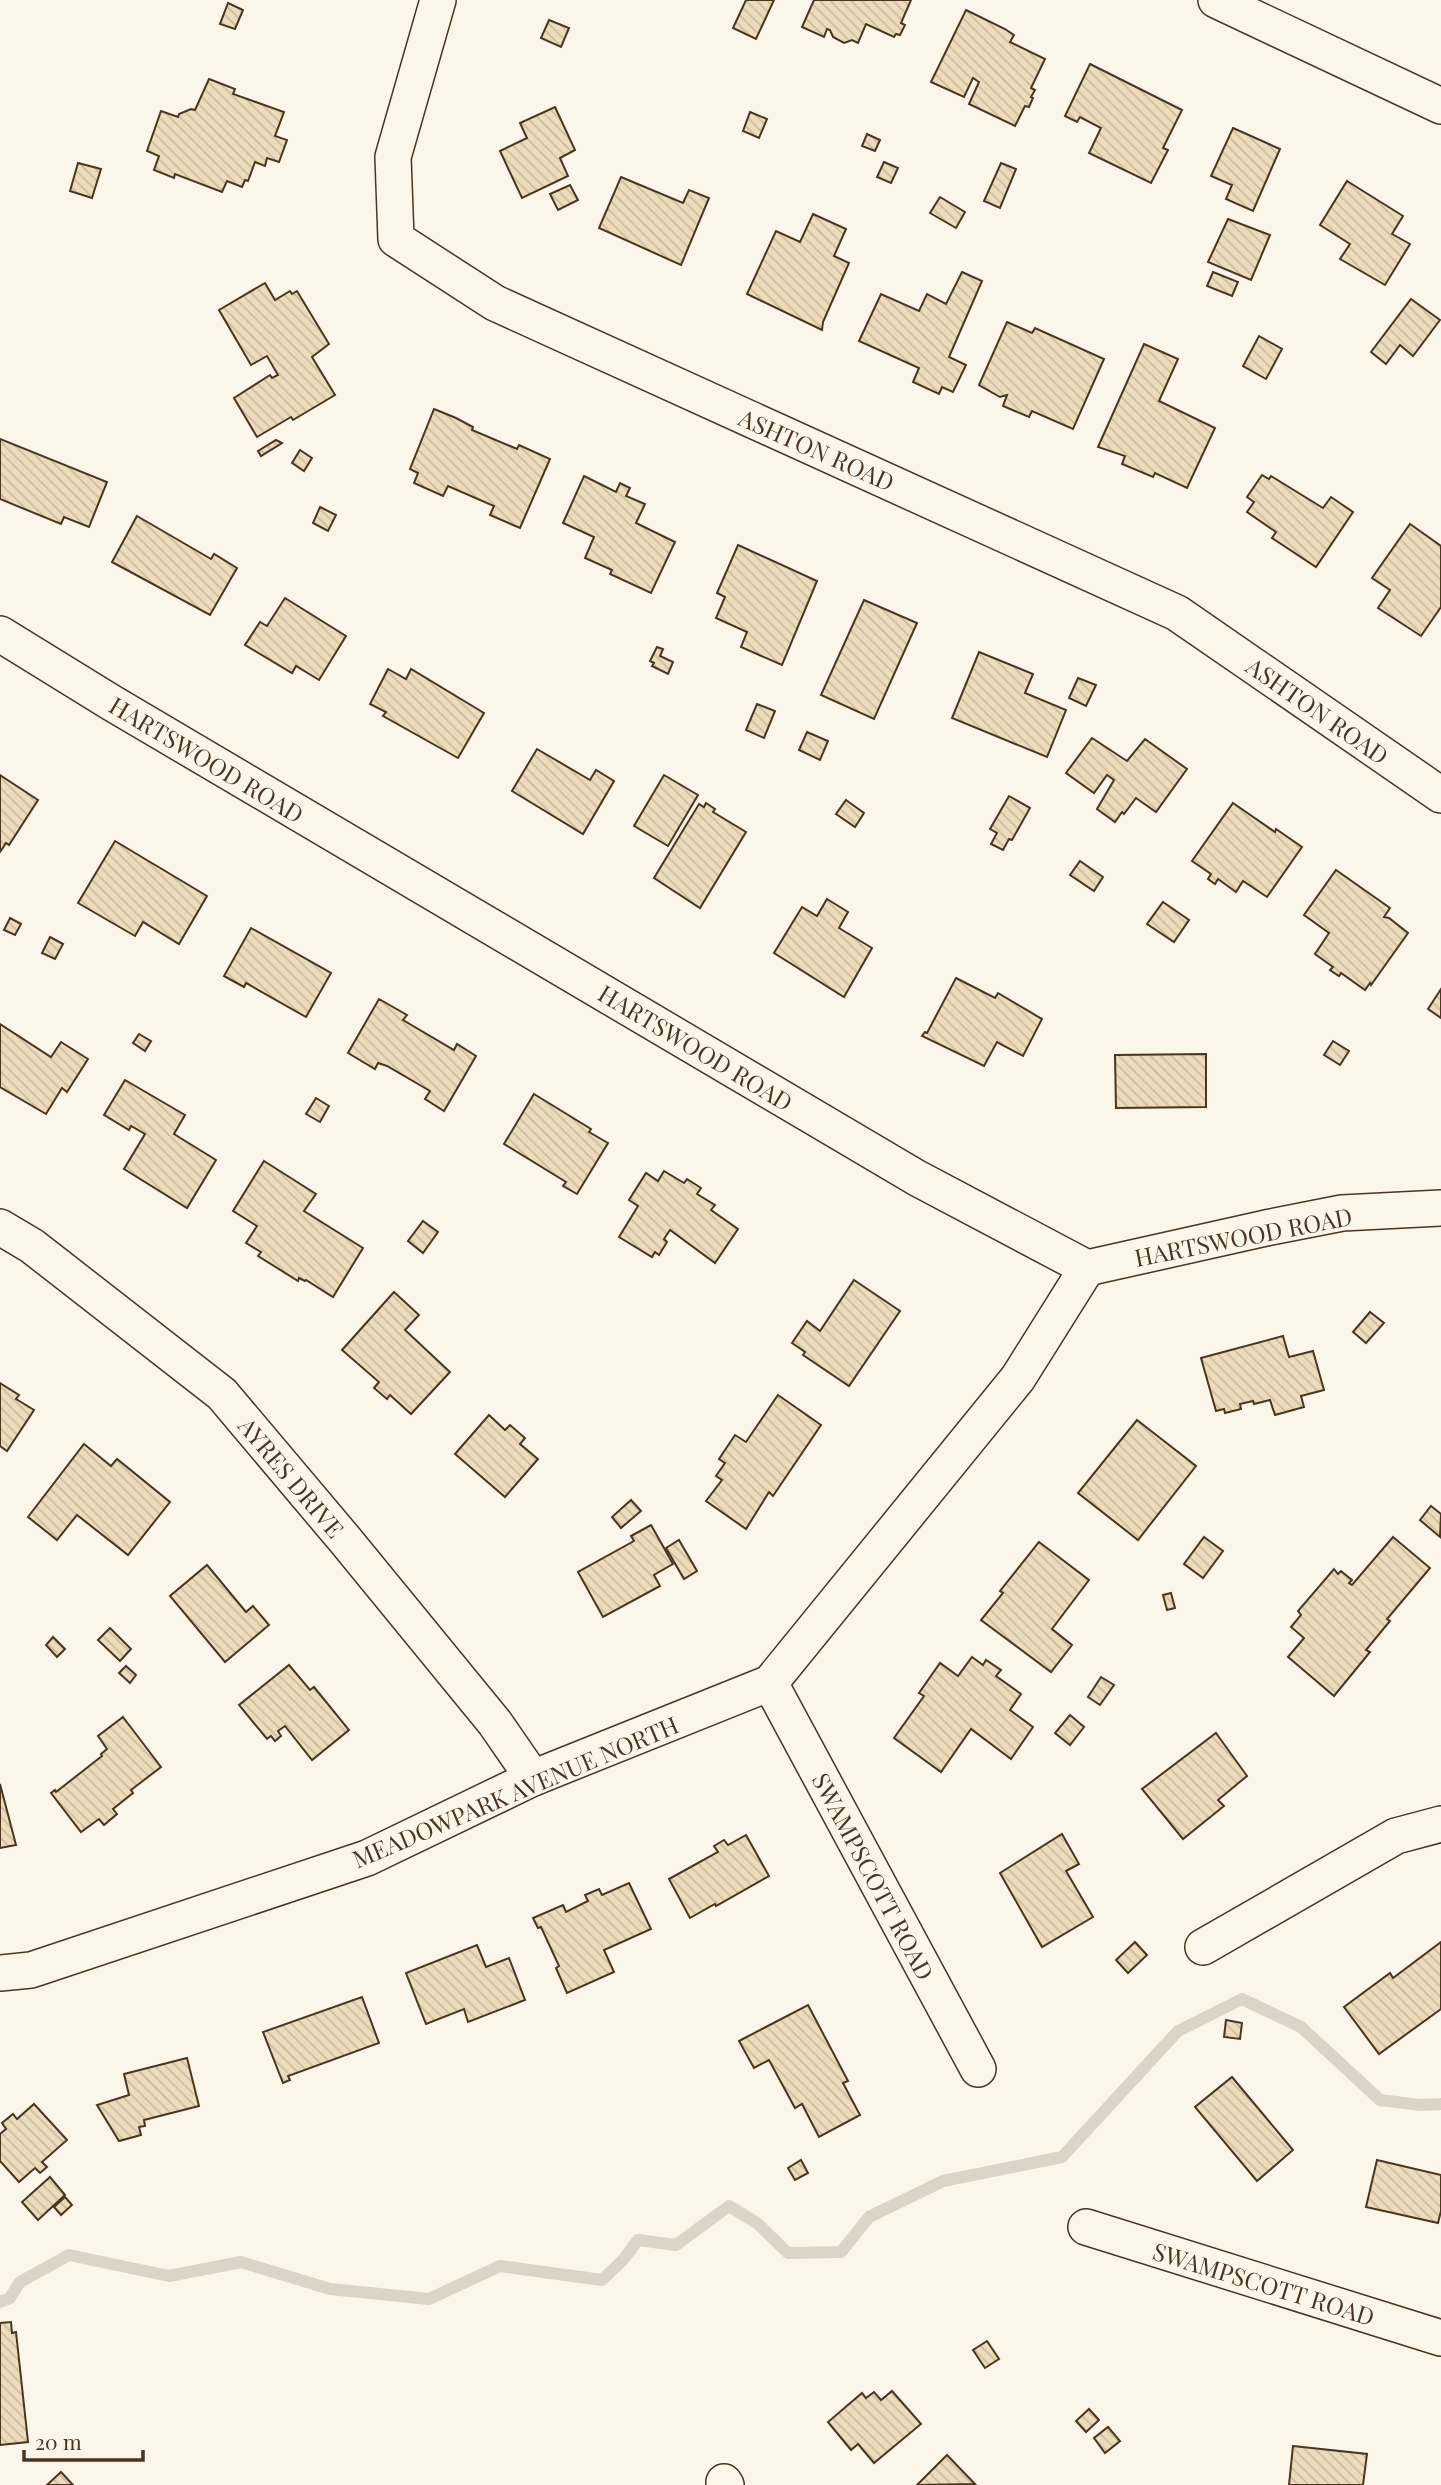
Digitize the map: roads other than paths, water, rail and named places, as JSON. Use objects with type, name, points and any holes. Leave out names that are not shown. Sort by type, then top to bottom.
[{"type":"street","name":"ASHTON ROAD","points":[[438,0],[393,157],[396,239],[495,303],[1177,613],[1441,796]]},
{"type":"street","points":[[1216,0],[1441,106]]},
{"type":"street","name":"HARTSWOOD ROAD","points":[[0,634],[917,1178],[1087,1268],[1342,1213],[1441,1208]]},
{"type":"street","name":"AYRES DRIVE","points":[[0,1227],[32,1247],[222,1394],[495,1723],[533,1778]]},
{"type":"street","name":"MEADOWPARK AVENUE NORTH","points":[[0,1973],[31,1970],[367,1858],[533,1778],[770,1683],[1018,1378],[1087,1268]]},
{"type":"street","name":"SWAMPSCOTT ROAD","points":[[770,1683],[978,2069]]},
{"type":"street","points":[[1203,1947],[1396,1836],[1441,1824]]},
{"type":"street","name":"SWAMPSCOTT ROAD","points":[[1087,2227],[1441,2338]]},
{"type":"waterway","points":[[0,2302],[10,2298],[20,2282],[69,2255],[169,2276],[241,2262],[330,2289],[429,2299],[500,2266],[602,2280],[623,2260],[638,2240],[676,2245],[729,2206],[757,2223],[788,2253],[841,2252],[869,2217],[943,2181],[1062,2157],[1178,2031],[1242,1999],[1301,2027],[1380,2100],[1420,2105],[1441,2104]]}]
